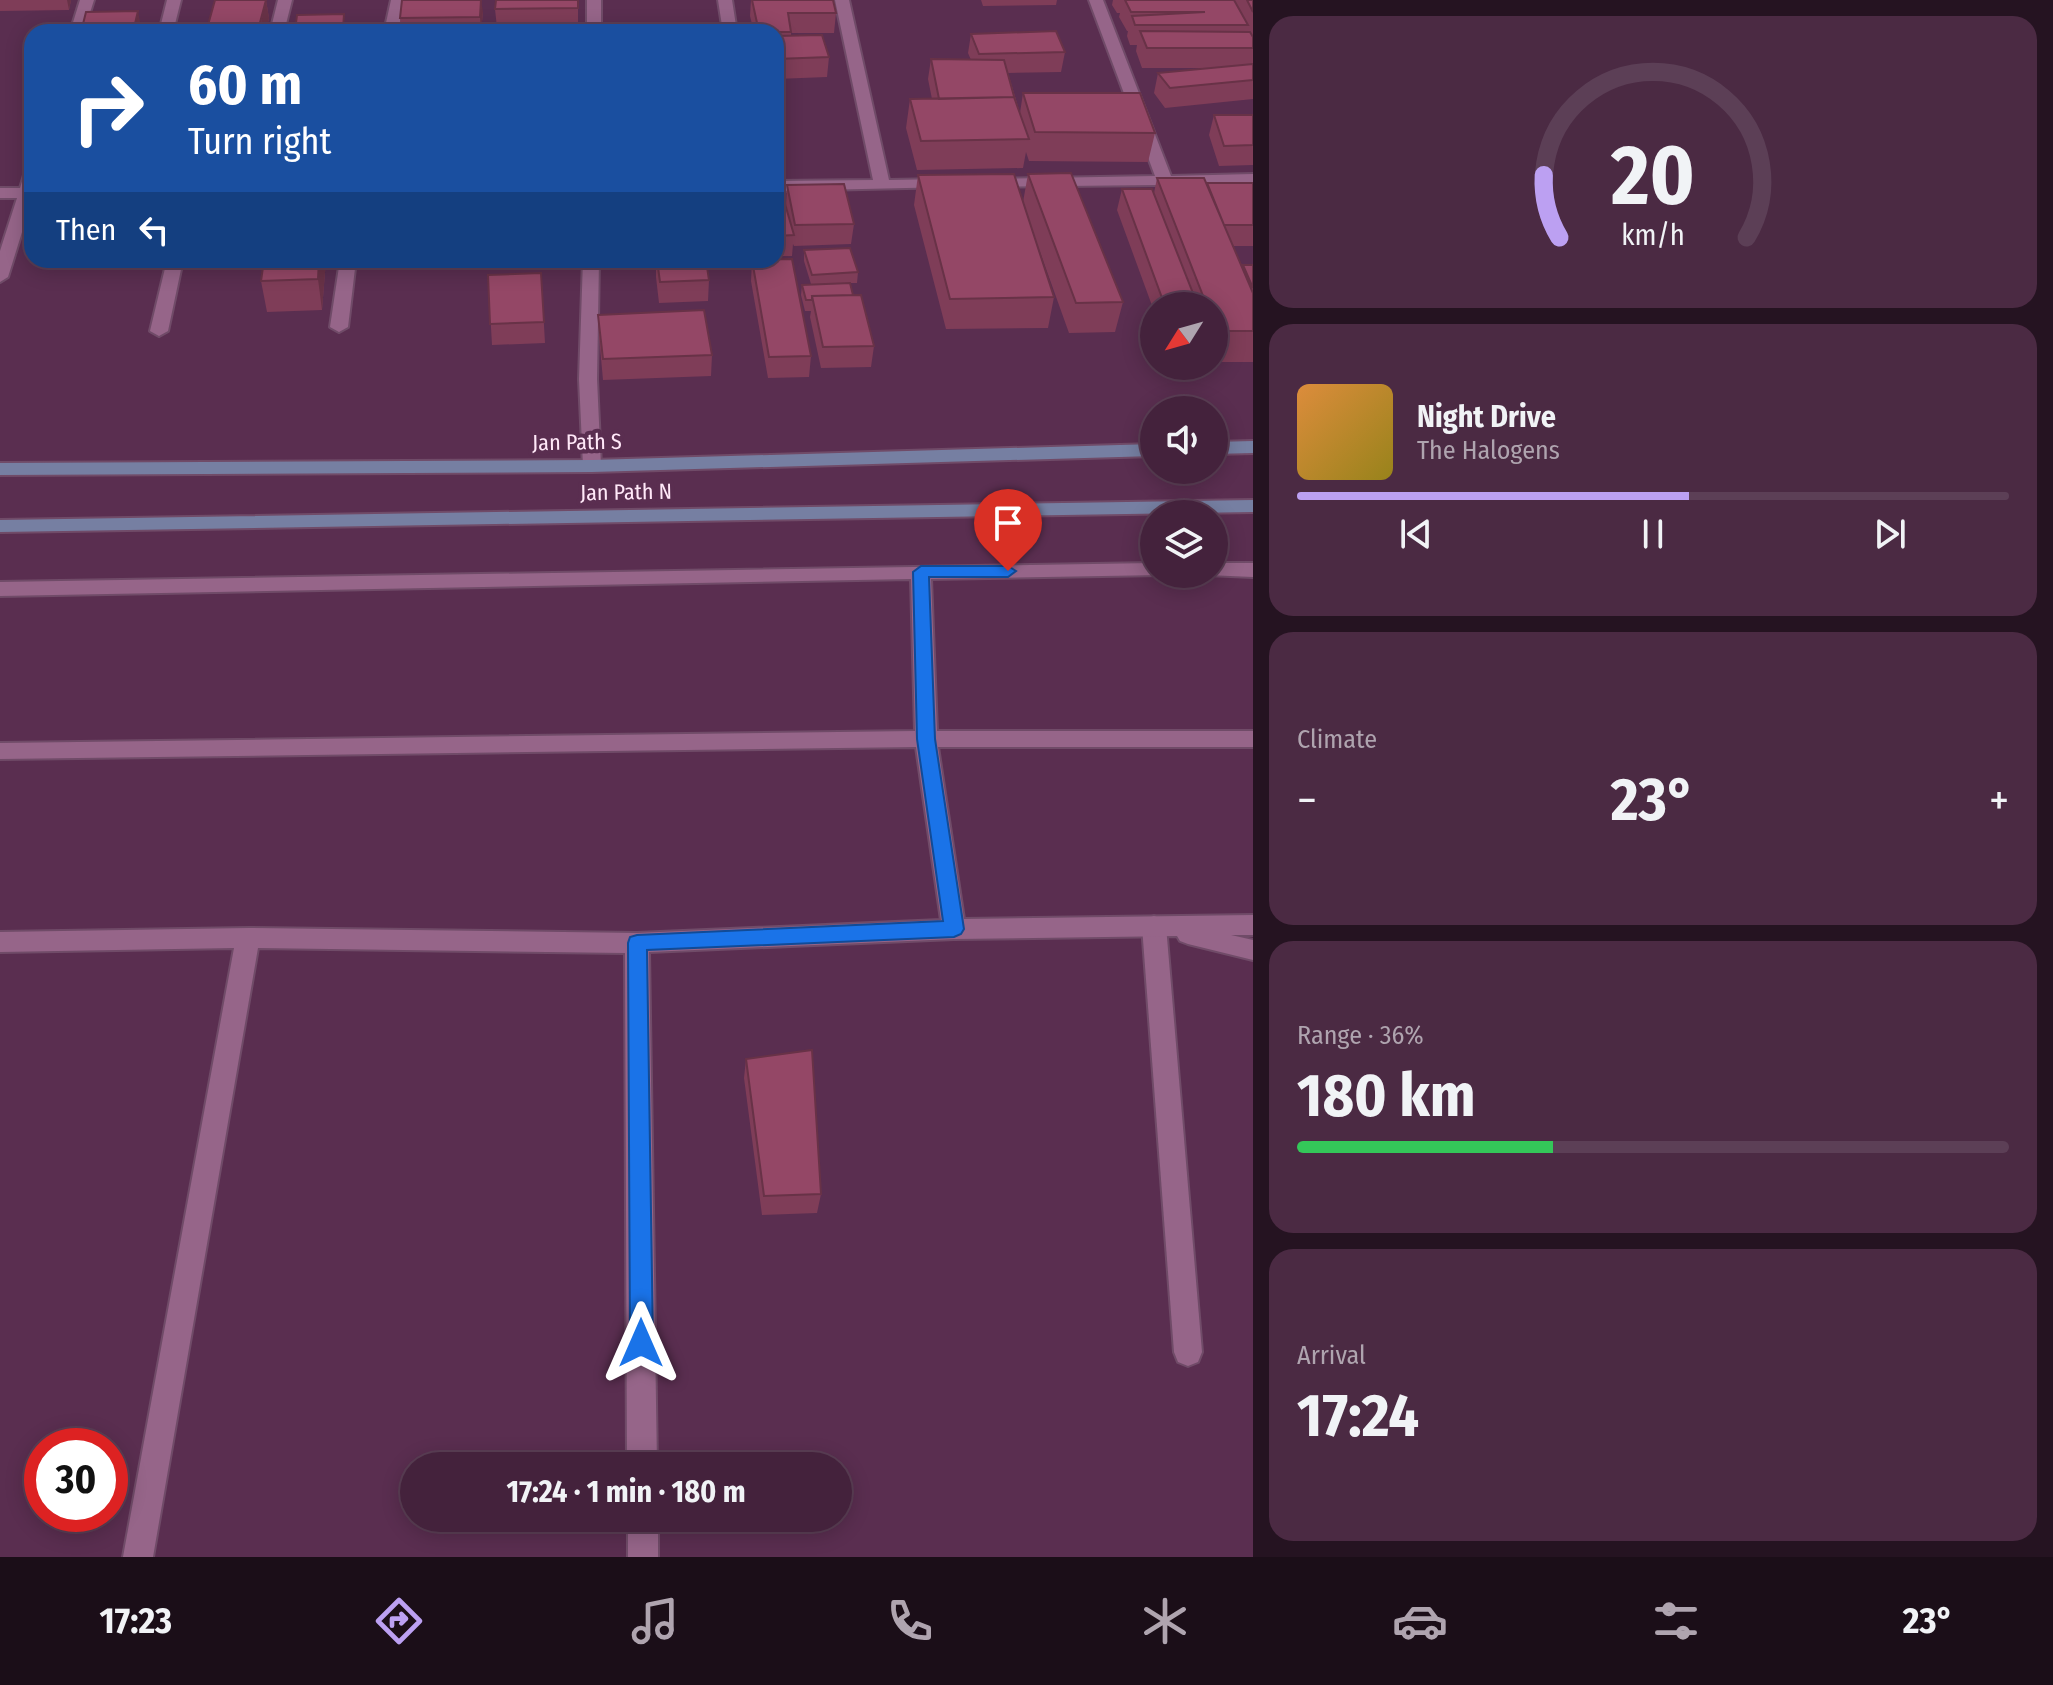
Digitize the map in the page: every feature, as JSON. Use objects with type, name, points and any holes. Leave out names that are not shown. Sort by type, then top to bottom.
[{"type":"main road","points":[[1228,448],[1253,447]]},
{"type":"main road","name":"Jan Path S","points":[[0,469],[592,466],[1140,450]]},
{"type":"main road","name":"Jan Path N","points":[[0,526],[1253,506]]},
{"type":"street","points":[[80,24],[87,0]]},
{"type":"street","points":[[168,24],[174,0]]},
{"type":"street","points":[[279,24],[285,0]]},
{"type":"street","points":[[393,24],[398,0]]},
{"type":"street","points":[[594,0],[594,24]]},
{"type":"street","points":[[725,0],[729,24]]},
{"type":"street","points":[[842,0],[882,185]]},
{"type":"street","points":[[1096,0],[1164,179]]},
{"type":"street","points":[[784,186],[1253,179]]},
{"type":"street","points":[[0,193],[24,193]]},
{"type":"street","points":[[0,277],[24,207]]},
{"type":"street","points":[[159,331],[173,268]]},
{"type":"street","points":[[339,327],[347,268]]},
{"type":"street","points":[[591,268],[588,379],[592,466]]},
{"type":"street","points":[[0,589],[1140,570]]},
{"type":"street","points":[[1228,570],[1253,570]]},
{"type":"street","points":[[921,572],[926,739],[954,929]]},
{"type":"street","points":[[0,751],[926,739],[1253,739]]},
{"type":"street","points":[[0,942],[248,938],[637,943],[954,929],[1253,925]]},
{"type":"street","points":[[1154,926],[1253,950]]},
{"type":"street","points":[[1154,926],[1188,1352]]},
{"type":"street","points":[[138,1557],[248,938]]},
{"type":"street","points":[[637,943],[642,1452]]},
{"type":"street","points":[[643,1532],[643,1557]]},
{"type":"building","points":[[215,0],[266,0],[260,24],[208,24]]},
{"type":"building","points":[[402,0],[481,0],[480,17],[400,18]]},
{"type":"building","points":[[496,0],[578,0],[578,8],[495,9]]},
{"type":"building","points":[[752,0],[833,0],[836,13],[788,13],[791,32],[784,32],[784,24],[757,24]]},
{"type":"building","points":[[1125,0],[1234,0],[1248,25],[1135,25],[1132,16],[1205,12],[1131,12]]},
{"type":"building","points":[[138,11],[135,24],[83,24],[86,12]]},
{"type":"building","points":[[344,14],[343,24],[296,24],[297,15]]},
{"type":"building","points":[[1056,31],[1065,52],[979,54],[971,34]]},
{"type":"building","points":[[1140,31],[1250,32],[1253,48],[1147,48]]},
{"type":"building","points":[[822,35],[829,57],[784,59],[784,36]]},
{"type":"building","points":[[931,59],[1004,60],[1015,100],[1014,97],[939,99]]},
{"type":"building","points":[[1253,64],[1253,80],[1170,88],[1158,73]]},
{"type":"building","points":[[1023,93],[1140,93],[1155,133],[1035,132]]},
{"type":"building","points":[[1014,97],[1029,139],[921,141],[910,99]]},
{"type":"building","points":[[1214,115],[1253,115],[1253,145],[1224,146]]},
{"type":"building","points":[[1071,173],[1123,302],[1076,303],[1028,174]]},
{"type":"building","points":[[1014,174],[1054,297],[950,299],[918,175]]},
{"type":"building","points":[[1157,178],[1204,178],[1253,293],[1253,331],[1228,331],[1228,292],[1202,292]]},
{"type":"building","points":[[1207,183],[1253,183],[1253,225],[1224,225]]},
{"type":"building","points":[[844,184],[854,224],[795,225],[787,185]]},
{"type":"building","points":[[1122,189],[1152,189],[1192,292],[1160,292]]},
{"type":"building","points":[[784,200],[794,235],[784,236]]},
{"type":"building","points":[[850,248],[858,272],[812,275],[804,250]]},
{"type":"building","points":[[784,259],[792,259],[811,356],[769,357],[753,268],[784,268]]},
{"type":"building","points":[[1243,265],[1253,265],[1253,288]]},
{"type":"building","points":[[263,268],[319,268],[318,279],[261,281]]},
{"type":"building","points":[[658,268],[707,268],[709,280],[660,282]]},
{"type":"building","points":[[541,273],[544,322],[490,324],[488,275]]},
{"type":"building","points":[[850,283],[853,295],[812,296],[812,300],[806,300],[802,285]]},
{"type":"building","points":[[861,295],[874,346],[823,347],[812,296]]},
{"type":"building","points":[[704,310],[712,355],[603,359],[598,315]]},
{"type":"building","points":[[812,1050],[821,1194],[764,1196],[746,1059]]},
{"type":"route","points":[[641,1343],[637,943],[954,929],[926,739],[921,572],[1008,571]]}]
